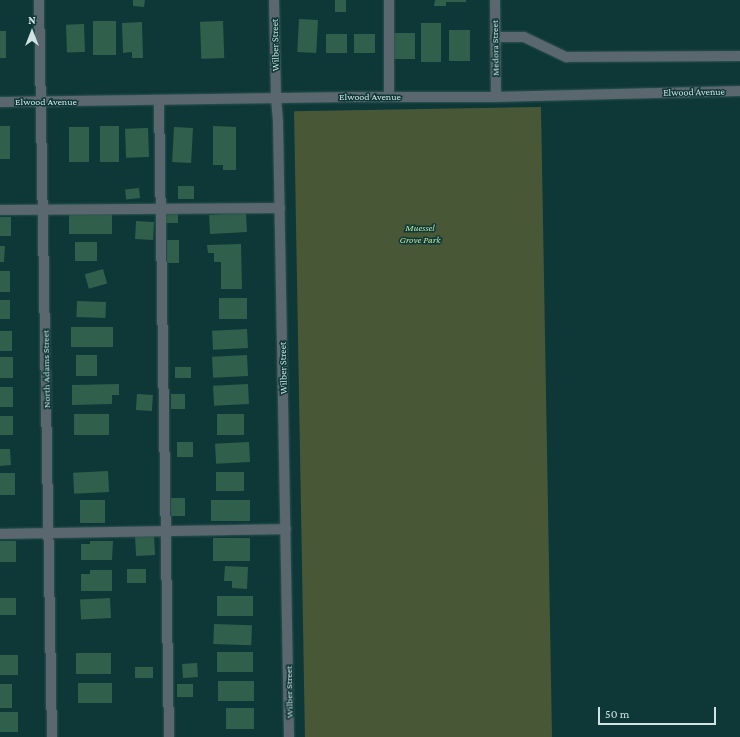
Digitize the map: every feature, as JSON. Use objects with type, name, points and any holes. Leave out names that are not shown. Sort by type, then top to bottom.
[{"type":"street","name":"North Adams Street","points":[[39,0],[52,737]]},
{"type":"street","name":"Wilber Street","points":[[274,0],[280,208],[289,737]]},
{"type":"street","points":[[389,0],[389,96]]},
{"type":"street","name":"Medora Street","points":[[495,0],[496,97]]},
{"type":"street","points":[[495,37],[524,37],[566,57],[740,56]]},
{"type":"street","name":"Elwood Avenue","points":[[0,102],[159,101],[389,96],[496,97],[740,91]]},
{"type":"street","points":[[159,101],[169,737]]},
{"type":"street","points":[[0,210],[280,208]]},
{"type":"street","points":[[0,534],[286,529]]},
{"type":"green space","name":"Muessel Grove Park","points":[[541,107],[552,737],[305,737],[294,111]]},
{"type":"building","points":[[133,0],[145,0],[144,7],[133,6]]},
{"type":"building","points":[[335,0],[346,0],[346,12],[335,12]]},
{"type":"building","points":[[435,0],[466,0],[466,2],[446,2],[446,6],[434,6]]},
{"type":"building","points":[[299,19],[318,20],[316,53],[297,52]]},
{"type":"building","points":[[93,21],[116,21],[116,55],[93,55]]},
{"type":"building","points":[[223,21],[224,58],[201,59],[200,22]]},
{"type":"building","points":[[142,22],[143,58],[132,58],[132,52],[123,53],[122,23]]},
{"type":"building","points":[[421,23],[441,23],[441,62],[421,62]]},
{"type":"building","points":[[84,24],[85,52],[67,53],[66,25]]},
{"type":"building","points":[[449,30],[470,30],[470,61],[449,61]]},
{"type":"building","points":[[0,31],[6,31],[6,58],[0,58]]},
{"type":"building","points":[[390,33],[415,33],[415,59],[390,59]]},
{"type":"building","points":[[326,34],[347,34],[347,53],[326,53]]},
{"type":"building","points":[[354,34],[375,34],[375,53],[354,53]]},
{"type":"building","points":[[0,126],[10,126],[10,159],[0,159]]},
{"type":"building","points":[[100,126],[119,126],[119,162],[100,162]]},
{"type":"building","points":[[213,126],[236,127],[236,170],[223,170],[223,165],[213,165]]},
{"type":"building","points":[[69,127],[89,127],[89,162],[69,162]]},
{"type":"building","points":[[174,127],[193,128],[191,163],[172,162]]},
{"type":"building","points":[[148,128],[149,157],[126,158],[125,129]]},
{"type":"building","points":[[178,186],[194,186],[194,199],[178,199]]},
{"type":"building","points":[[139,188],[140,198],[126,199],[125,189]]},
{"type":"building","points":[[164,212],[178,212],[178,223],[164,223]]},
{"type":"building","points":[[246,213],[247,232],[210,234],[209,215]]},
{"type":"building","points":[[69,214],[112,214],[112,234],[69,234]]},
{"type":"building","points":[[0,217],[11,217],[11,236],[0,236]]},
{"type":"building","points":[[136,221],[154,222],[153,240],[135,239]]},
{"type":"building","points":[[167,240],[179,240],[179,263],[167,263]]},
{"type":"building","points":[[75,242],[97,242],[97,261],[75,261]]},
{"type":"building","points":[[241,244],[242,289],[221,289],[221,262],[214,262],[214,253],[208,253],[207,245]]},
{"type":"building","points":[[0,246],[5,246],[4,262],[0,262]]},
{"type":"building","points":[[103,269],[107,283],[89,289],[85,274]]},
{"type":"building","points":[[0,271],[10,271],[10,292],[0,292]]},
{"type":"building","points":[[219,298],[247,298],[247,319],[219,319]]},
{"type":"building","points":[[0,300],[10,300],[10,319],[0,319]]},
{"type":"building","points":[[77,301],[106,302],[105,318],[76,317]]},
{"type":"building","points":[[71,327],[113,327],[113,347],[71,347]]},
{"type":"building","points":[[247,329],[248,348],[213,350],[212,331]]},
{"type":"building","points":[[0,331],[12,331],[12,351],[0,351]]},
{"type":"building","points":[[76,355],[97,355],[97,376],[76,376]]},
{"type":"building","points":[[247,355],[248,376],[213,378],[212,357]]},
{"type":"building","points":[[0,357],[13,357],[13,378],[0,378]]},
{"type":"building","points":[[175,367],[191,367],[191,378],[175,378]]},
{"type":"building","points":[[119,384],[119,395],[112,395],[112,404],[72,405],[72,385]]},
{"type":"building","points":[[248,384],[249,404],[214,406],[213,386]]},
{"type":"building","points":[[0,387],[13,387],[13,407],[0,407]]},
{"type":"building","points":[[137,394],[153,395],[152,411],[136,410]]},
{"type":"building","points":[[171,394],[185,394],[185,409],[171,409]]},
{"type":"building","points":[[74,414],[109,414],[109,435],[74,435]]},
{"type":"building","points":[[217,414],[244,414],[244,435],[217,435]]},
{"type":"building","points":[[0,416],[13,416],[13,435],[0,435]]},
{"type":"building","points":[[177,442],[193,442],[193,457],[177,457]]},
{"type":"building","points":[[249,442],[250,462],[216,464],[215,444]]},
{"type":"building","points":[[0,449],[10,449],[11,465],[0,466]]},
{"type":"building","points":[[108,471],[109,492],[74,494],[73,473]]},
{"type":"building","points":[[216,472],[244,472],[244,491],[216,491]]},
{"type":"building","points":[[0,473],[15,473],[15,495],[0,495]]},
{"type":"building","points":[[171,498],[185,498],[185,516],[171,516]]},
{"type":"building","points":[[80,500],[105,500],[105,523],[80,523]]},
{"type":"building","points":[[211,500],[250,500],[250,521],[211,521]]},
{"type":"building","points":[[154,535],[155,555],[136,556],[135,536]]},
{"type":"building","points":[[213,538],[250,538],[250,561],[213,561]]},
{"type":"building","points":[[0,541],[16,541],[16,562],[0,562]]},
{"type":"building","points":[[90,541],[113,541],[112,560],[81,560],[81,544],[90,544]]},
{"type":"building","points":[[225,566],[248,567],[247,589],[232,588],[232,581],[224,581]]},
{"type":"building","points":[[127,569],[146,569],[146,583],[127,583]]},
{"type":"building","points":[[90,570],[112,570],[112,591],[81,591],[81,574],[90,574]]},
{"type":"building","points":[[217,596],[253,596],[253,616],[217,616]]},
{"type":"building","points":[[0,598],[16,598],[16,615],[0,615]]},
{"type":"building","points":[[110,598],[111,618],[81,620],[80,600]]},
{"type":"building","points":[[214,624],[252,625],[251,645],[213,644]]},
{"type":"building","points":[[217,652],[253,652],[253,672],[217,672]]},
{"type":"building","points":[[76,653],[111,653],[111,674],[76,674]]},
{"type":"building","points":[[0,655],[18,655],[18,675],[0,675]]},
{"type":"building","points":[[197,663],[198,677],[183,678],[182,664]]},
{"type":"building","points":[[135,667],[153,667],[153,678],[135,678]]},
{"type":"building","points":[[218,681],[254,681],[254,701],[218,701]]},
{"type":"building","points":[[78,683],[112,683],[112,703],[78,703]]},
{"type":"building","points":[[0,684],[12,684],[12,708],[0,708]]},
{"type":"building","points":[[177,684],[193,684],[193,697],[177,697]]},
{"type":"building","points":[[226,708],[254,708],[254,729],[226,729]]},
{"type":"building","points":[[0,712],[18,712],[18,732],[0,732]]}]
